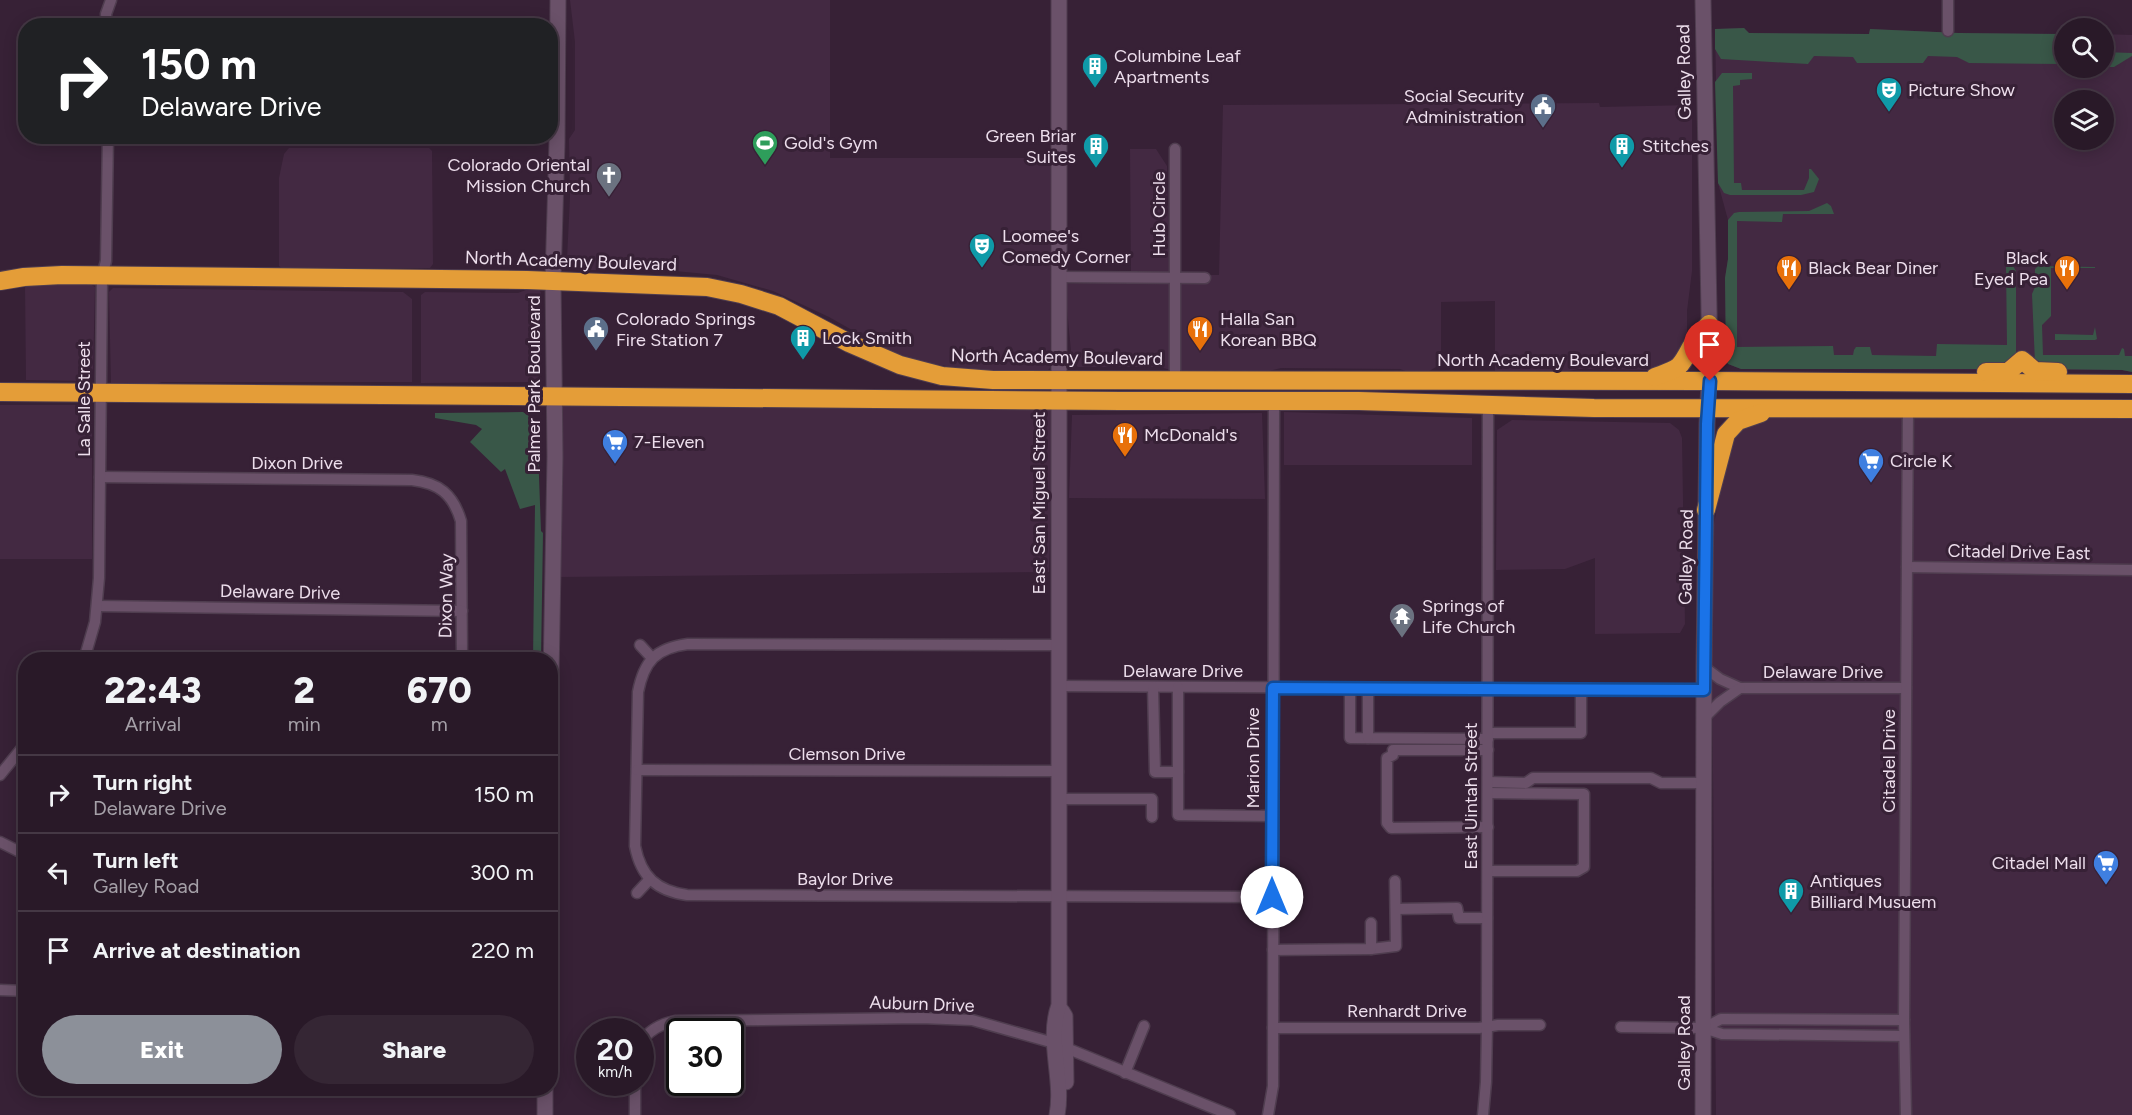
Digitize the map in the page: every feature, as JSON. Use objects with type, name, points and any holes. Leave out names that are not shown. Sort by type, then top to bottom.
[{"type":"highway","name":"North Academy Boulevard","points":[[0,281],[24,277],[102,276],[553,280],[707,287],[741,294],[779,306],[876,356],[921,371],[975,379],[2132,384]]},
{"type":"highway","points":[[1640,382],[1668,372],[1682,364],[1691,347],[1709,324]]},
{"type":"highway","points":[[0,392],[1274,400],[1708,408],[2132,409]]},
{"type":"highway","points":[[1706,510],[1723,441],[1731,427],[1738,421],[1755,414],[1785,408]]},
{"type":"main road","name":"Palmer Park Boulevard","points":[[558,0],[558,18]]},
{"type":"main road","name":"East San Miguel Street","points":[[1059,0],[1059,1005],[1065,1016],[1060,1046]]},
{"type":"main road","name":"Galley Road","points":[[1702,0],[1710,381],[1704,667],[1704,1115]]},
{"type":"main road","name":"Palmer Park Boulevard","points":[[551,652],[555,397],[553,280],[557,144]]},
{"type":"main road","points":[[1057,1115],[1060,1046]]},
{"type":"main road","points":[[1060,1046],[1066,1115]]},
{"type":"main road","points":[[545,1096],[545,1115]]},
{"type":"street","points":[[106,18],[111,0]]},
{"type":"street","points":[[1948,0],[1948,30]]},
{"type":"street","name":"La Salle Street","points":[[87,652],[98,606],[102,276],[106,261],[108,144]]},
{"type":"street","name":"Hub Circle","points":[[1175,149],[1175,380]]},
{"type":"street","name":"Hub Circle","points":[[1059,277],[1205,278]]},
{"type":"street","name":"Marion Drive","points":[[1268,1115],[1273,1086],[1274,400]]},
{"type":"street","name":"East Uintah Street","points":[[1483,1115],[1488,1026],[1488,405]]},
{"type":"street","name":"Citadel Drive","points":[[1906,1115],[1904,1020],[1908,408]]},
{"type":"street","name":"Dixon Drive","points":[[100,477],[427,482],[436,486],[452,500],[458,511],[463,533]]},
{"type":"street","name":"Dixon Way","points":[[462,652],[463,533]]},
{"type":"street","name":"Citadel Drive East","points":[[1907,567],[2132,570]]},
{"type":"street","name":"Delaware Drive","points":[[98,606],[462,611]]},
{"type":"street","points":[[637,893],[650,879],[641,866],[635,846],[638,692],[644,669],[652,658],[666,649],[688,644],[1058,645]]},
{"type":"street","points":[[640,645],[652,658]]},
{"type":"street","name":"Delaware Drive","points":[[1704,667],[1720,679],[1740,688],[1906,688]]},
{"type":"street","name":"Delaware Drive","points":[[1058,686],[1704,690]]},
{"type":"street","points":[[1153,687],[1155,772],[1178,772]]},
{"type":"street","points":[[1178,687],[1178,815],[1272,816]]},
{"type":"street","points":[[1350,688],[1350,738],[1488,741]]},
{"type":"street","points":[[1368,688],[1368,738]]},
{"type":"street","name":"Delaware Drive","points":[[1704,718],[1740,688]]},
{"type":"street","points":[[1488,827],[1391,828],[1387,824],[1388,758],[1393,755],[1393,750],[1581,733],[1581,689]]},
{"type":"street","points":[[0,775],[18,753]]},
{"type":"street","name":"Clemson Drive","points":[[637,770],[1058,771]]},
{"type":"street","points":[[1488,788],[1526,783],[1533,778],[1651,778],[1660,783],[1704,783]]},
{"type":"street","points":[[1488,788],[1584,794],[1584,867],[1577,871],[1488,871]]},
{"type":"street","points":[[1058,799],[1152,799],[1152,817]]},
{"type":"street","points":[[0,842],[18,851]]},
{"type":"street","name":"Baylor Drive","points":[[650,879],[669,892],[687,894],[1272,897]]},
{"type":"street","points":[[1273,950],[1371,949],[1396,946],[1395,881]]},
{"type":"street","points":[[1396,909],[1457,908],[1459,918],[1487,918]]},
{"type":"street","points":[[1371,923],[1371,949]]},
{"type":"street","points":[[0,990],[18,990]]},
{"type":"street","name":"Auburn Drive","points":[[654,1029],[675,1021],[921,1018],[972,1020],[1060,1046],[1230,1115]]},
{"type":"street","points":[[1704,1028],[1720,1019],[1904,1020]]},
{"type":"street","name":"Renhardt Drive","points":[[1273,1028],[1540,1025]]},
{"type":"street","points":[[1125,1073],[1144,1026]]},
{"type":"street","points":[[1621,1027],[1704,1028],[1722,1034],[1904,1036]]},
{"type":"street","points":[[635,1096],[635,1115]]},
{"type":"shaded area","points":[[570,0],[830,0],[830,158],[1051,158],[1050,368],[1047,371],[974,371],[917,361],[882,347],[829,317],[773,291],[717,275],[664,270],[573,269],[567,259],[570,197],[569,139],[575,130],[575,42]]},
{"type":"shaded area","points":[[1744,28],[1749,33],[1869,34],[1870,29],[2054,34],[2054,78],[2114,78],[2114,34],[2132,35],[2132,372],[2122,370],[1741,369],[1728,364],[1726,360],[1725,278],[1728,259],[1728,220],[1718,183],[1715,29]]},
{"type":"shaded area","points":[[1599,103],[1600,107],[1692,105],[1692,271],[1687,311],[1687,343],[1685,351],[1659,370],[1579,369],[1547,375],[1495,374],[1495,301],[1441,302],[1441,364],[1426,373],[1411,373],[1400,369],[1281,368],[1261,373],[1184,374],[1160,367],[1078,367],[1072,362],[1067,284],[1131,283],[1130,149],[1156,149],[1167,166],[1169,275],[1219,275],[1223,105]]},
{"type":"shaded area","points":[[289,148],[429,148],[432,151],[433,264],[430,268],[283,269],[279,266],[279,178],[284,154]]},
{"type":"shaded area","points":[[88,283],[95,287],[93,374],[84,381],[26,380],[25,284]]},
{"type":"shaded area","points":[[113,288],[403,292],[412,299],[412,382],[162,382],[146,387],[111,384],[109,292]]},
{"type":"shaded area","points":[[531,288],[539,289],[541,293],[540,375],[536,382],[421,383],[421,295],[425,292],[518,293]]},
{"type":"shaded area","points":[[560,402],[1054,406],[1049,572],[560,577]]},
{"type":"shaded area","points":[[0,405],[77,405],[89,408],[92,414],[92,559],[0,559]]},
{"type":"shaded area","points":[[1284,412],[1472,418],[1472,465],[1284,465]]},
{"type":"shaded area","points":[[1262,413],[1265,499],[1069,498],[1072,415]]},
{"type":"shaded area","points":[[2132,416],[2132,1115],[1716,1115],[1711,541],[1724,469],[1737,431],[1768,417]]},
{"type":"shaded area","points":[[1512,420],[1670,423],[1679,430],[1682,438],[1685,624],[1680,633],[1595,634],[1595,558],[1565,569],[1496,570],[1497,430]]},
{"type":"green space","points":[[1744,28],[1749,33],[1869,34],[1870,29],[2054,34],[2054,64],[1969,63],[1957,57],[1928,56],[1923,63],[1857,63],[1853,57],[1814,56],[1808,64],[1721,59],[1715,49],[1715,29]]},
{"type":"green space","points":[[2114,52],[2132,53],[2132,56],[2114,67]]},
{"type":"green space","points":[[1722,73],[1752,73],[1752,79],[1740,80],[1740,85],[1733,86],[1734,183],[1741,183],[1742,190],[1804,190],[1809,178],[1809,169],[1811,169],[1819,179],[1814,192],[1801,195],[1730,195],[1724,193],[1718,183],[1715,82]]},
{"type":"green space","points":[[1827,203],[1834,214],[1783,214],[1782,222],[1737,221],[1737,347],[1833,346],[1834,355],[1853,355],[1856,347],[1870,347],[1872,355],[1936,356],[1937,344],[2007,345],[2006,266],[2013,266],[2016,271],[2016,358],[2005,369],[1741,369],[1728,364],[1726,360],[1725,278],[1728,259],[1728,220],[1734,213],[1739,212],[1809,211]]},
{"type":"green space","points":[[2038,266],[2095,267],[2051,268],[2051,316],[2042,325],[2043,355],[2119,355],[2122,348],[2125,356],[2132,356],[2132,372],[2042,369],[2035,363],[2032,294],[2035,287],[2035,269]]},
{"type":"green space","points":[[2095,327],[2097,339],[2095,340],[2055,340],[2055,334],[2093,335]]},
{"type":"green space","points":[[523,412],[537,422],[541,531],[543,533],[541,652],[533,652],[535,505],[520,509],[505,469],[501,472],[470,442],[482,429],[476,425],[435,418],[435,413]]},
{"type":"place","name":"Columbine Leaf Apartments","points":[[1095,89]]},
{"type":"place","name":"Picture Show","points":[[1889,113]]},
{"type":"place","name":"Social Security Administration","points":[[1543,129]]},
{"type":"place","name":"Gold's Gym","points":[[765,166]]},
{"type":"place","name":"Green Briar Suites","points":[[1096,169]]},
{"type":"place","name":"Stitches","points":[[1622,169]]},
{"type":"place","name":"Colorado Oriental Mission Church","points":[[609,198]]},
{"type":"place","name":"Loomee's Comedy Corner","points":[[982,269]]},
{"type":"place","name":"Black Bear Diner","points":[[1789,291]]},
{"type":"place","name":"Black Eyed Pea","points":[[2067,291]]},
{"type":"place","name":"Colorado Springs Fire Station 7","points":[[596,352]]},
{"type":"place","name":"Halla San Korean BBQ","points":[[1200,352]]},
{"type":"place","name":"Lock Smith","points":[[803,361]]},
{"type":"place","name":"McDonald's","points":[[1125,458]]},
{"type":"place","name":"7-Eleven","points":[[615,465]]},
{"type":"place","name":"Circle K","points":[[1871,484]]},
{"type":"place","name":"Springs of Life Church","points":[[1402,639]]},
{"type":"place","name":"Citadel Mall","points":[[2106,886]]},
{"type":"place","name":"Antiques Billiard Musuem","points":[[1791,914]]},
{"type":"route","points":[[1272,897],[1273,688],[1704,690],[1707,424],[1710,381]]}]
